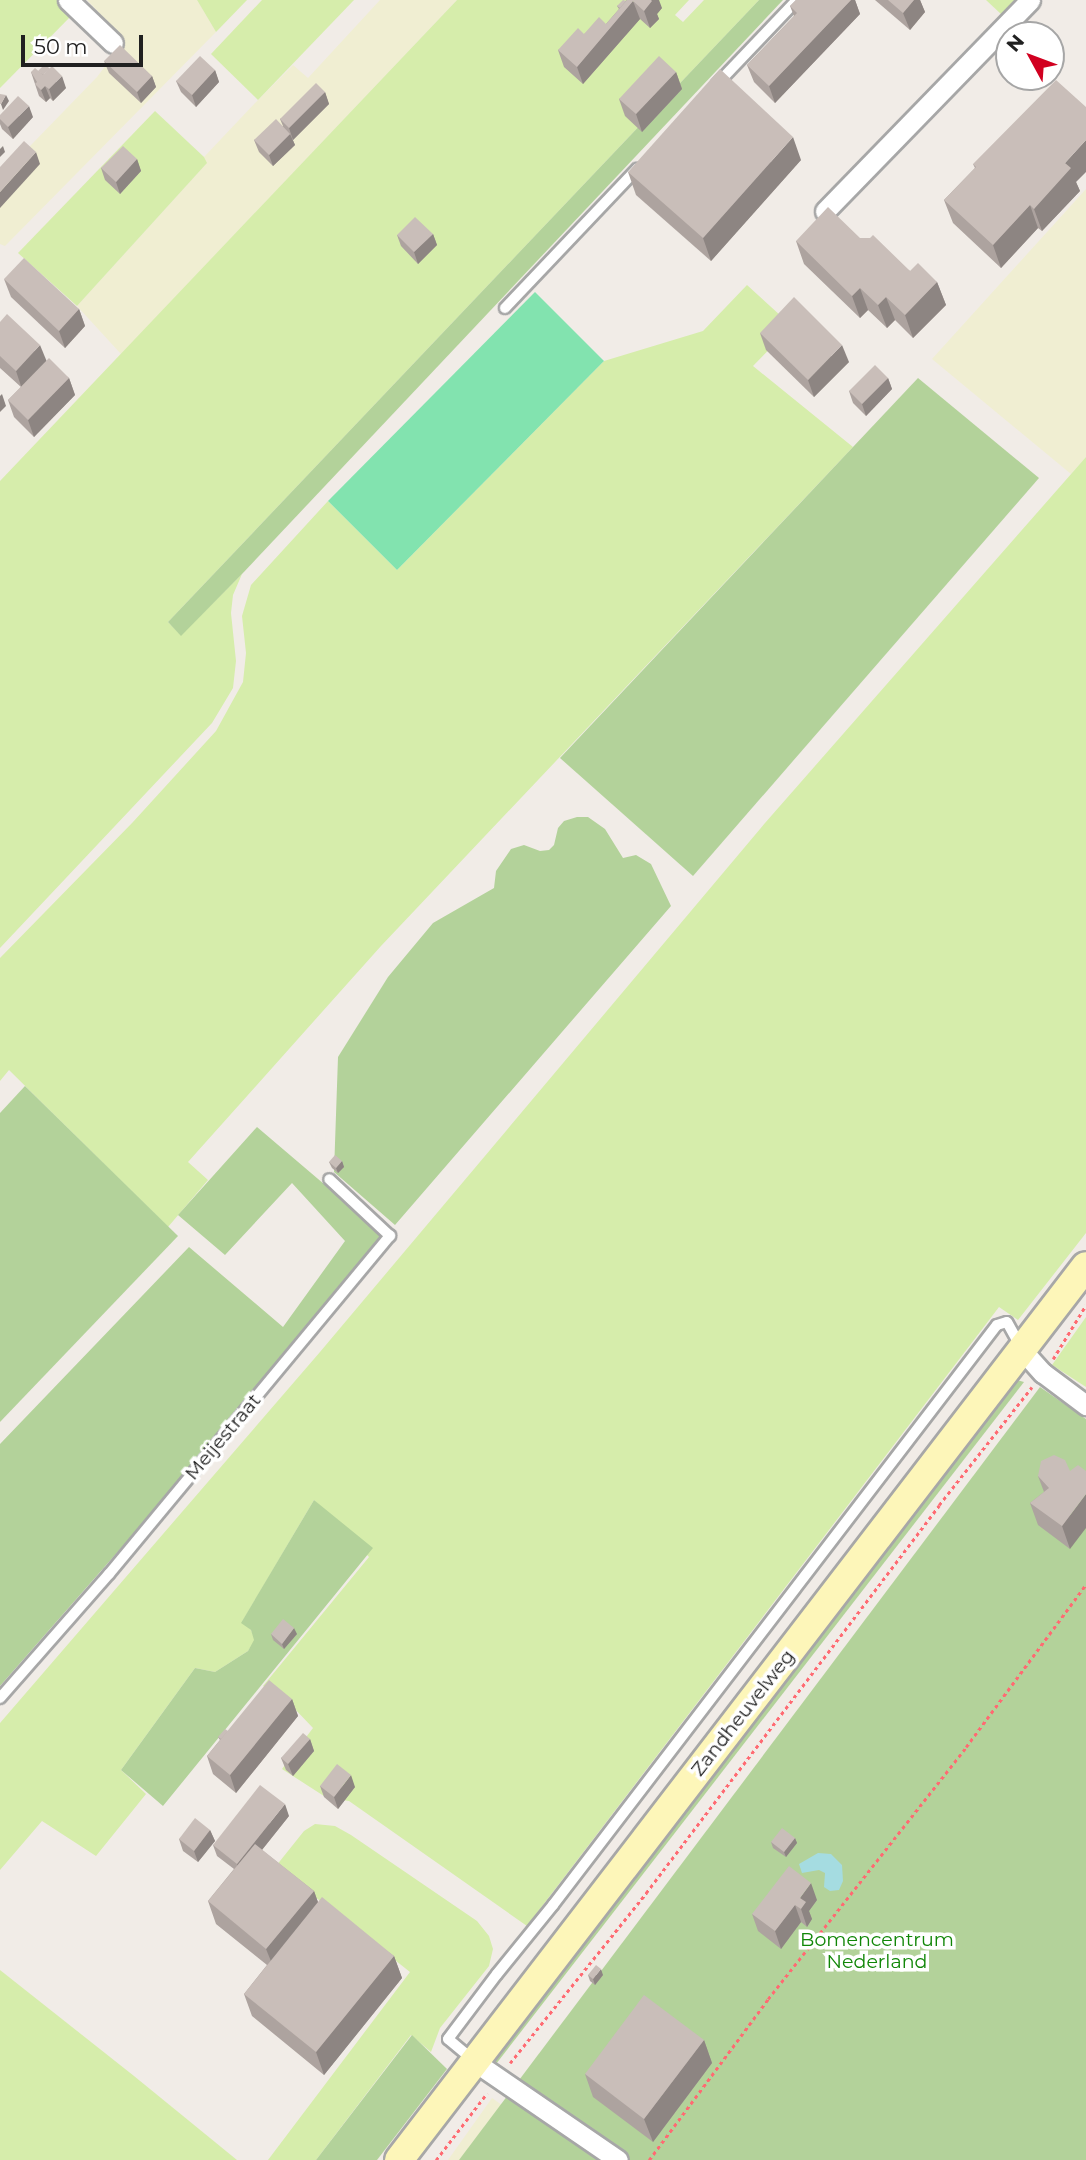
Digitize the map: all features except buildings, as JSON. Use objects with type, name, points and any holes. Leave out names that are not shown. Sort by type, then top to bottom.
[{"type":"main road","name":"Zandheuvelweg","points":[[399,2160],[1086,1266]]},
{"type":"street","points":[[68,0],[113,43]]},
{"type":"street","points":[[825,211],[1030,0]]},
{"type":"street","points":[[1021,1350],[1043,1373],[1086,1405]]},
{"type":"street","points":[[475,2062],[618,2160]]},
{"type":"lane","points":[[712,89],[797,0]]},
{"type":"lane","points":[[505,308],[646,159]]},
{"type":"lane","name":"Meijestraat","points":[[0,1698],[109,1574],[390,1236],[329,1180]]},
{"type":"path","name":"Zandheuvelweg","points":[[436,2160],[646,1893],[939,1505],[1043,1373],[1086,1305]]},
{"type":"path","points":[[649,2160],[768,1999],[966,1747],[1086,1584]]},
{"type":"shaded area","points":[[87,0],[197,0],[216,32],[5,246],[0,244],[0,177],[97,77],[115,53],[116,39],[102,16]]},
{"type":"shaded area","points":[[380,0],[457,0],[121,354],[77,306],[206,164],[204,157],[258,100],[293,65],[308,78]]},
{"type":"shaded area","points":[[1086,189],[1086,457],[1071,474],[932,359]]},
{"type":"shaded area","points":[[492,2098],[579,2160],[448,2160]]},
{"type":"green space","points":[[0,0],[57,0],[75,12],[0,88]]},
{"type":"green space","points":[[197,0],[247,0],[216,32]]},
{"type":"green space","points":[[262,0],[354,0],[258,100],[211,54]]},
{"type":"green space","points":[[457,0],[689,0],[675,15],[683,22],[704,0],[759,0],[168,622],[181,635],[242,574],[233,595],[231,613],[236,661],[233,688],[212,723],[0,948],[0,481]]},
{"type":"green space","points":[[759,0],[783,0],[181,636],[168,622]]},
{"type":"green space","points":[[986,0],[1016,0],[1002,15]]},
{"type":"green space","points":[[155,111],[204,157],[207,163],[77,306],[18,253]]},
{"type":"green space","points":[[747,285],[792,326],[753,366],[853,447],[381,946],[188,1162],[208,1180],[168,1227],[9,1070],[0,1081],[0,958],[133,822],[216,731],[243,682],[246,653],[242,616],[251,585],[328,501],[397,570],[604,361],[703,331]]},
{"type":"green space","points":[[535,292],[604,361],[397,570],[328,501]]},
{"type":"green space","points":[[918,378],[1039,478],[693,876],[560,758]]},
{"type":"green space","points":[[1086,457],[1086,1233],[1018,1320],[999,1307],[527,1926],[349,1801],[327,1798],[282,1769],[313,1728],[292,1706],[263,1686],[369,1557],[314,1500],[242,1622],[251,1630],[255,1640],[248,1651],[215,1672],[195,1668],[121,1770],[146,1794],[96,1856],[42,1821],[0,1870],[0,1723],[320,1352],[765,823]]},
{"type":"green space","points":[[588,817],[605,829],[623,858],[636,855],[651,864],[671,906],[395,1225],[334,1172],[338,1057],[388,977],[433,923],[494,888],[496,871],[511,849],[524,845],[540,851],[549,850],[554,845],[558,828],[564,821]]},
{"type":"green space","points":[[25,1086],[178,1236],[0,1422],[0,1113]]},
{"type":"green space","points":[[257,1127],[385,1236],[136,1531],[0,1686],[0,1444],[189,1247],[283,1327],[345,1241],[292,1183],[225,1255],[178,1215]]},
{"type":"green space","points":[[1086,1317],[1086,1387],[1052,1365]]},
{"type":"green space","points":[[1013,1379],[1024,1382],[496,2064],[491,2055]]},
{"type":"green space","name":"Bomencentrum Nederland","points":[[1040,1387],[1086,1419],[1086,2160],[459,2160]]},
{"type":"green space","points":[[314,1500],[373,1548],[163,1806],[121,1770],[195,1668],[215,1672],[248,1651],[254,1640],[251,1630],[241,1623]]},
{"type":"green space","points":[[315,1824],[335,1826],[351,1835],[477,1921],[489,1936],[493,1949],[489,1966],[440,2028],[431,2052],[411,2035],[316,2160],[268,2160],[410,1972],[276,1866],[304,1831]]},
{"type":"green space","points":[[0,1970],[134,2076],[237,2160],[0,2160]]},
{"type":"green space","points":[[412,2035],[447,2069],[377,2160],[316,2160]]},
{"type":"water","points":[[818,1853],[831,1854],[842,1865],[843,1881],[839,1890],[830,1891],[824,1887],[825,1873],[819,1870],[802,1873],[799,1864]]}]
